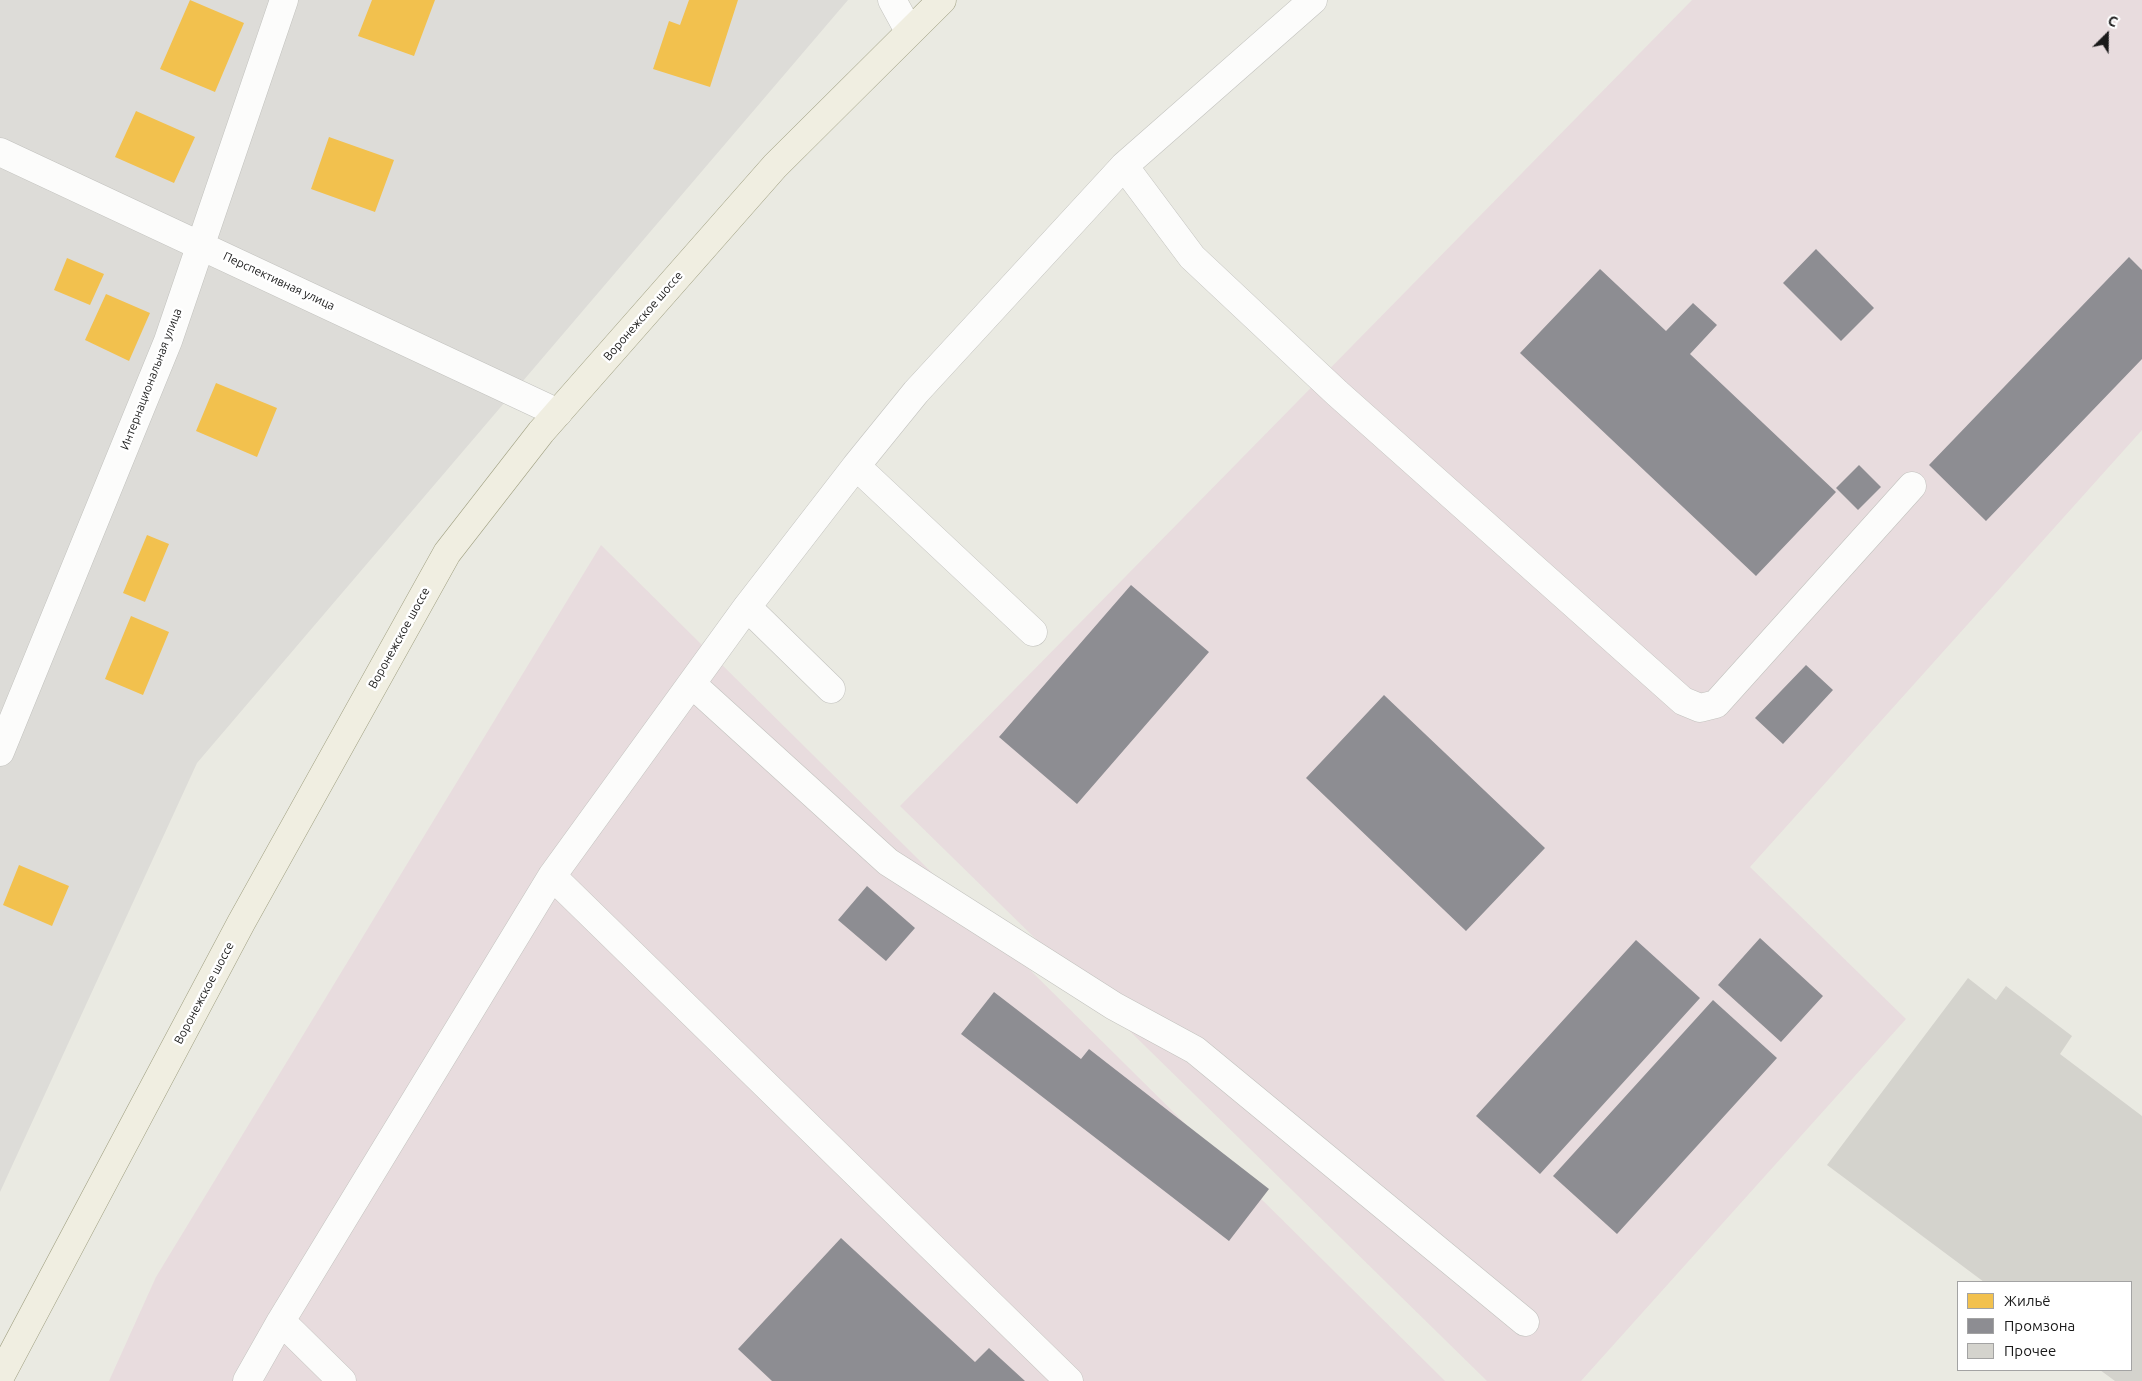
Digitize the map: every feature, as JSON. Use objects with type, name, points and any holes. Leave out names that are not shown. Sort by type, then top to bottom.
[{"type":"main road","name":"Воронежское шоссе","points":[[0,1377],[241,923],[447,553],[558,413],[775,166],[942,0]]},
{"type":"street","name":"Интернациональная улица","points":[[0,752],[168,341],[284,0]]},
{"type":"street","points":[[892,0],[909,31]]},
{"type":"street","points":[[247,1381],[281,1321],[552,876],[747,607],[916,392],[1124,166],[1313,0]]},
{"type":"street","name":"Перспективная улица","points":[[0,152],[558,413]]},
{"type":"street","points":[[1124,166],[1192,257],[1345,399],[1682,701],[1700,708],[1716,704],[1912,486]]},
{"type":"street","points":[[856,466],[1033,632]]},
{"type":"street","points":[[747,607],[831,689]]},
{"type":"street","points":[[692,684],[888,862],[1114,1006],[1195,1050],[1525,1322]]},
{"type":"street","points":[[552,876],[1069,1381]]},
{"type":"street","points":[[281,1321],[342,1381]]},
{"type":"shaded area","points":[[0,0],[848,0],[197,763],[0,1192]]},
{"type":"shaded area","points":[[1692,0],[2142,0],[2142,430],[1750,867],[1906,1019],[1581,1381],[1487,1381],[900,806]]},
{"type":"shaded area","points":[[601,545],[1445,1381],[109,1381],[156,1277]]},
{"type":"building: Жильё","points":[[190,0],[244,23],[215,92],[160,69]]},
{"type":"building: Жильё","points":[[372,0],[435,0],[414,56],[358,36]]},
{"type":"building: Жильё","points":[[689,0],[738,0],[710,87],[653,69],[669,21],[680,25]]},
{"type":"building: Жильё","points":[[136,111],[195,137],[174,183],[115,157]]},
{"type":"building: Жильё","points":[[329,137],[394,160],[375,212],[311,189]]},
{"type":"building: Жильё","points":[[67,258],[104,274],[90,305],[54,290]]},
{"type":"building: Жильё","points":[[106,294],[150,313],[129,361],[85,340]]},
{"type":"building: Жильё","points":[[216,383],[277,408],[257,457],[196,431]]},
{"type":"building: Жильё","points":[[147,535],[169,544],[145,602],[123,593]]},
{"type":"building: Жильё","points":[[131,616],[169,632],[143,695],[105,679]]},
{"type":"building: Жильё","points":[[19,865],[69,886],[52,926],[3,905]]},
{"type":"building: Промзона","points":[[1816,249],[1874,308],[1841,341],[1783,283]]},
{"type":"building: Промзона","points":[[2129,257],[2142,270],[2142,359],[1986,521],[1929,465]]},
{"type":"building: Промзона","points":[[1600,269],[1666,331],[1693,303],[1717,325],[1690,354],[1836,492],[1756,576],[1520,353]]},
{"type":"building: Промзона","points":[[1859,465],[1881,487],[1858,510],[1836,488]]},
{"type":"building: Промзона","points":[[1131,585],[1209,652],[1077,804],[999,737]]},
{"type":"building: Промзона","points":[[1806,665],[1833,690],[1783,744],[1755,718]]},
{"type":"building: Промзона","points":[[1384,695],[1545,848],[1466,931],[1306,778]]},
{"type":"building: Промзона","points":[[867,886],[915,928],[886,961],[838,920]]},
{"type":"building: Промзона","points":[[1760,938],[1823,996],[1781,1042],[1718,985]]},
{"type":"building: Промзона","points":[[1636,940],[1700,998],[1540,1174],[1476,1116]]},
{"type":"building: Промзона","points":[[994,992],[1081,1059],[1089,1049],[1269,1189],[1229,1241],[961,1034]]},
{"type":"building: Промзона","points":[[1713,1000],[1777,1058],[1617,1234],[1553,1176]]},
{"type":"building: Промзона","points":[[841,1238],[975,1362],[989,1348],[1025,1381],[772,1381],[738,1349]]},
{"type":"building: Прочее","points":[[1968,978],[1996,1000],[2006,986],[2072,1036],[2060,1054],[2142,1116],[2142,1381],[2115,1381],[2101,1371],[2132,1371],[2132,1281],[1983,1281],[1827,1165]]}]
